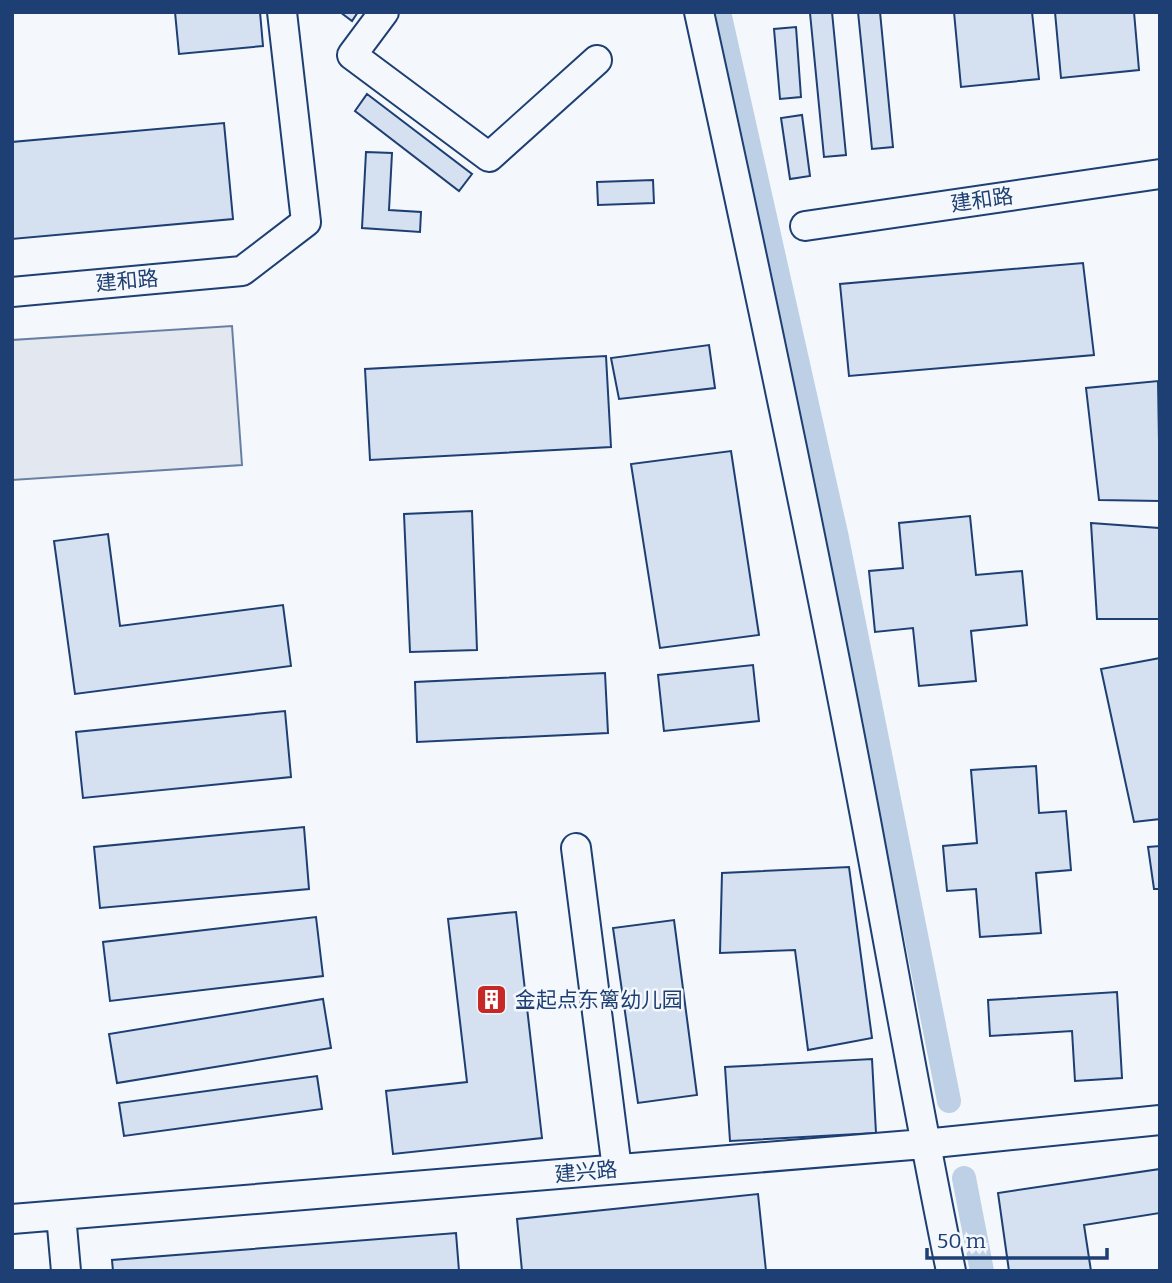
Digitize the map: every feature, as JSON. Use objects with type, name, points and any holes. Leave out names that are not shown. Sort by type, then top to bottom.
[{"type":"street","name":"建和路","points":[[12,292],[242,271],[306,222],[282,12]]},
{"type":"street","points":[[384,12],[352,55],[489,157],[597,60]]},
{"type":"street","points":[[699,12],[750,245],[866,819],[951,1271]]},
{"type":"street","name":"建和路","points":[[805,226],[1160,174]]},
{"type":"street","points":[[576,848],[617,1169]]},
{"type":"street","name":"建兴路","points":[[12,1219],[925,1144],[1160,1120]]},
{"type":"street","points":[[61,1215],[66,1271]]},
{"type":"shaded area","points":[[232,326],[242,465],[12,480],[12,340]]},
{"type":"building","points":[[175,12],[260,12],[263,46],[179,54]]},
{"type":"building","points":[[340,12],[358,12],[352,21]]},
{"type":"building","points":[[832,12],[846,155],[824,157],[810,13]]},
{"type":"building","points":[[858,12],[880,12],[893,147],[872,149]]},
{"type":"building","points":[[954,12],[1032,12],[1039,79],[961,87]]},
{"type":"building","points":[[1055,12],[1134,12],[1139,70],[1061,78]]},
{"type":"building","points":[[796,27],[801,97],[780,99],[774,29]]},
{"type":"building","points":[[367,94],[472,174],[459,191],[355,111]]},
{"type":"building","points":[[802,115],[810,176],[790,179],[781,118]]},
{"type":"building","points":[[224,123],[233,219],[12,239],[12,142]]},
{"type":"building","points":[[366,152],[392,153],[389,210],[421,212],[420,232],[362,228]]},
{"type":"building","points":[[653,180],[654,203],[598,205],[597,182]]},
{"type":"building","points":[[1083,263],[1094,355],[849,376],[840,284]]},
{"type":"building","points":[[709,345],[715,388],[619,399],[611,358]]},
{"type":"building","points":[[606,356],[611,447],[370,460],[365,369]]},
{"type":"building","points":[[1158,381],[1160,501],[1099,500],[1086,388]]},
{"type":"building","points":[[731,451],[759,635],[660,648],[631,464]]},
{"type":"building","points":[[472,511],[477,650],[410,652],[404,514]]},
{"type":"building","points":[[970,516],[976,575],[1022,571],[1027,625],[971,631],[976,681],[919,686],[913,628],[875,632],[869,571],[903,568],[899,523]]},
{"type":"building","points":[[1091,523],[1159,528],[1160,619],[1097,619]]},
{"type":"building","points":[[108,534],[120,626],[283,605],[291,666],[75,694],[54,541]]},
{"type":"building","points":[[1160,658],[1160,819],[1134,822],[1101,669]]},
{"type":"building","points":[[753,665],[759,721],[664,731],[658,675]]},
{"type":"building","points":[[605,673],[608,733],[417,742],[415,682]]},
{"type":"building","points":[[285,711],[291,777],[83,798],[76,732]]},
{"type":"building","points":[[1036,766],[1039,813],[1066,811],[1071,870],[1036,873],[1041,933],[980,937],[976,889],[947,891],[943,846],[977,843],[971,770]]},
{"type":"building","points":[[304,827],[309,889],[100,908],[94,847]]},
{"type":"building","points":[[1160,846],[1160,889],[1154,889],[1148,847]]},
{"type":"building","points":[[849,867],[872,1038],[808,1050],[795,950],[720,953],[722,873]]},
{"type":"building","name":"金起点东篱幼儿园","points":[[516,912],[542,1138],[393,1154],[386,1091],[467,1082],[448,919]]},
{"type":"building","points":[[316,917],[323,976],[110,1001],[103,942]]},
{"type":"building","points":[[674,920],[697,1095],[638,1103],[613,928]]},
{"type":"building","points":[[1117,992],[1122,1078],[1075,1081],[1072,1031],[990,1036],[988,1000]]},
{"type":"building","points":[[323,999],[331,1048],[117,1083],[109,1034]]},
{"type":"building","points":[[872,1059],[876,1133],[730,1141],[725,1067]]},
{"type":"building","points":[[317,1076],[322,1109],[124,1136],[119,1103]]},
{"type":"building","points":[[1160,1169],[1160,1213],[1084,1225],[1091,1271],[1009,1271],[998,1193]]},
{"type":"building","points":[[758,1194],[766,1271],[522,1271],[517,1219]]},
{"type":"building","points":[[456,1233],[459,1271],[113,1271],[112,1260]]},
{"type":"waterway","points":[[719,12],[837,538],[949,1101]]},
{"type":"waterway","points":[[964,1178],[982,1271]]},
{"type":"place","name":"金起点东篱幼儿园","points":[[492,1000]]}]
